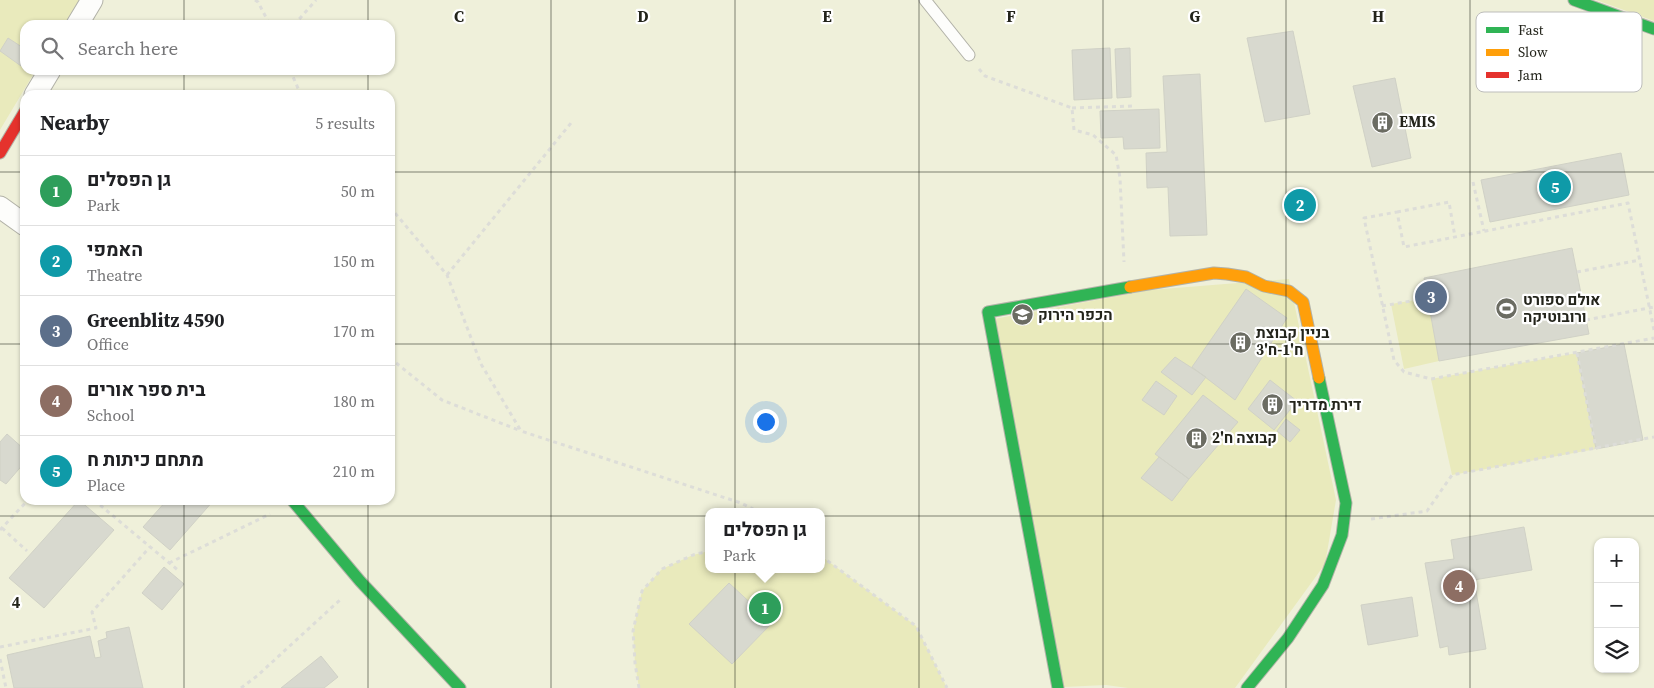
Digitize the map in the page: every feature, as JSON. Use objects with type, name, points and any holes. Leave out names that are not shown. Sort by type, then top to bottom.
[{"type":"street","points":[[80,20],[92,0]]},
{"type":"street","points":[[1574,0],[1607,12]]},
{"type":"street","points":[[1642,25],[1654,29]]},
{"type":"street","points":[[38,90],[47,75]]},
{"type":"street","points":[[0,153],[20,119]]},
{"type":"street","points":[[0,207],[20,221]]},
{"type":"street","points":[[1058,688],[988,312],[1214,273],[1249,277],[1263,285],[1286,289],[1297,295],[1303,302],[1346,503],[1342,535],[1323,585],[1288,638],[1247,688]]},
{"type":"street","points":[[296,505],[360,582],[460,688]]},
{"type":"lane","points":[[925,0],[969,55]]},
{"type":"path","points":[[255,0],[267,20]]},
{"type":"path","points":[[298,20],[316,0]]},
{"type":"path","points":[[969,55],[985,76],[1072,108],[1132,106]]},
{"type":"path","points":[[292,75],[299,90]]},
{"type":"path","points":[[1072,108],[1074,130],[1093,135],[1116,156],[1120,178],[1125,287]]},
{"type":"path","points":[[447,275],[571,123]]},
{"type":"path","points":[[1473,182],[1484,231]]},
{"type":"path","points":[[1455,237],[1449,202],[1364,218],[1394,360],[1404,372],[1432,379],[1654,338]]},
{"type":"path","points":[[1397,212],[1404,247],[1628,203],[1652,308],[1654,330]]},
{"type":"path","points":[[395,213],[447,275],[481,364],[521,431]]},
{"type":"path","points":[[1576,272],[1640,260]]},
{"type":"path","points":[[1382,306],[1428,298]]},
{"type":"path","points":[[1652,308],[1654,302]]},
{"type":"path","points":[[1586,320],[1652,308]]},
{"type":"path","points":[[1577,353],[1596,449]]},
{"type":"path","points":[[395,362],[442,400],[521,431],[742,503],[751,508]]},
{"type":"path","points":[[1343,523],[1427,511],[1452,475],[1654,438]]},
{"type":"path","points":[[23,505],[1,529],[27,551]]},
{"type":"path","points":[[100,505],[178,571]]},
{"type":"path","points":[[169,563],[285,505]]},
{"type":"path","points":[[0,647],[96,628],[92,612],[150,547]]},
{"type":"path","points":[[638,688],[633,632],[642,590],[662,569],[705,551]]},
{"type":"path","points":[[825,559],[916,626],[948,688]]},
{"type":"path","points":[[241,688],[257,676],[360,582]]},
{"type":"path","points":[[0,659],[6,688]]},
{"type":"shaded area","name":"הכפר הירוק","points":[[79,0],[1596,0],[1629,12],[1476,12],[1476,92],[1642,92],[1642,17],[1654,21],[1654,688],[0,688],[0,130],[20,97],[20,505],[395,505],[395,90],[24,90],[33,75],[395,75],[395,20],[67,20]]},
{"type":"green space","points":[[0,0],[79,0],[67,20],[20,20],[20,75],[33,75],[24,90],[20,90],[20,97],[0,130]]},
{"type":"green space","points":[[1596,0],[1654,0],[1654,21],[1642,17],[1642,12],[1629,12]]},
{"type":"green space","points":[[1289,279],[1336,500],[1325,564],[1235,688],[1128,688],[1106,685],[1063,687],[989,320],[1150,290]]},
{"type":"green space","points":[[1428,298],[1439,361],[1404,369],[1391,304]]},
{"type":"green space","points":[[1577,353],[1596,449],[1452,475],[1431,379]]},
{"type":"green space","points":[[705,552],[705,573],[825,573],[825,559],[916,626],[947,688],[639,688],[633,631],[642,591],[662,569],[693,555]]},
{"type":"building","points":[[1293,31],[1310,114],[1265,122],[1247,38]]},
{"type":"building","points":[[8,38],[20,46],[20,65],[0,51]]},
{"type":"building","points":[[1110,48],[1112,98],[1074,100],[1072,50]]},
{"type":"building","points":[[1130,48],[1131,97],[1117,98],[1115,49]]},
{"type":"building","points":[[1200,74],[1207,235],[1170,236],[1168,187],[1147,188],[1146,153],[1167,152],[1163,76]]},
{"type":"building","name":"EMIS","points":[[1395,78],[1411,158],[1372,167],[1353,86]]},
{"type":"building","points":[[1159,109],[1160,148],[1124,149],[1123,137],[1101,138],[1100,111]]},
{"type":"building","points":[[1621,153],[1629,195],[1490,222],[1481,180]]},
{"type":"building","name":"אולם ספורט ורובוטיקה","points":[[1572,248],[1589,334],[1439,361],[1424,278]]},
{"type":"building","name":"בניין קבוצת ח'1-ח'3","points":[[1246,289],[1287,318],[1235,400],[1192,367]]},
{"type":"building","points":[[1624,344],[1643,440],[1596,449],[1577,353]]},
{"type":"building","points":[[1175,357],[1206,377],[1192,395],[1161,372]]},
{"type":"building","name":"דירת מדריך","points":[[1270,380],[1297,401],[1274,430],[1248,409]]},
{"type":"building","points":[[1156,381],[1177,396],[1164,415],[1142,400]]},
{"type":"building","name":"קבוצה ח'2","points":[[1203,395],[1238,422],[1189,479],[1155,454]]},
{"type":"building","points":[[1286,419],[1300,430],[1290,442],[1277,431]]},
{"type":"building","points":[[7,434],[20,446],[20,468],[6,484],[0,480],[0,442]]},
{"type":"building","points":[[1159,457],[1189,479],[1172,501],[1141,478]]},
{"type":"building","points":[[75,505],[85,505],[114,530],[44,608],[9,578]]},
{"type":"building","points":[[163,505],[210,505],[170,550],[143,527]]},
{"type":"building","points":[[1524,527],[1532,570],[1474,580],[1486,649],[1449,655],[1448,646],[1440,648],[1425,563],[1454,559],[1451,540]]},
{"type":"building","points":[[164,567],[184,584],[162,610],[142,593]]},
{"type":"building","points":[[729,583],[772,623],[732,664],[689,624]]},
{"type":"building","points":[[1412,597],[1418,636],[1368,645],[1361,605]]},
{"type":"building","points":[[129,627],[143,688],[14,688],[7,655],[90,636],[95,658],[101,657],[98,641],[107,638],[106,632]]},
{"type":"building","points":[[321,656],[338,677],[324,688],[281,688]]},
{"type":"traffic: fast","points":[[1574,0],[1607,12]]},
{"type":"traffic: fast","points":[[1642,25],[1654,29]]},
{"type":"traffic: fast","points":[[1058,688],[988,312],[1130,287]]},
{"type":"traffic: fast","points":[[1247,688],[1288,638],[1323,585],[1342,535],[1346,503],[1319,378]]},
{"type":"traffic: fast","points":[[296,505],[360,581],[460,688]]},
{"type":"traffic: slow","points":[[1130,287],[1214,273],[1246,277],[1264,286],[1289,291],[1303,302],[1319,378]]},
{"type":"traffic: jam","points":[[0,153],[20,119]]},
{"type":"place","name":"EMIS","points":[[1383,122]]},
{"type":"place","name":"מתחם כיתות ח","points":[[1555,187]]},
{"type":"place","name":"האמפי","points":[[1300,205]]},
{"type":"place","name":"Greenblitz 4590","points":[[1431,297]]},
{"type":"place","name":"אולם ספורט ורובוטיקה","points":[[1507,309]]},
{"type":"place","name":"הכפר הירוק","points":[[1022,315]]},
{"type":"place","name":"בניין קבוצת ח'1-ח'3","points":[[1240,342]]},
{"type":"place","name":"דירת מדריך","points":[[1273,405]]},
{"type":"place","name":"קבוצה ח'2","points":[[1196,438]]},
{"type":"place","name":"בית ספר אורים","points":[[1459,586]]},
{"type":"place","name":"גן הפסלים","points":[[765,608]]}]
